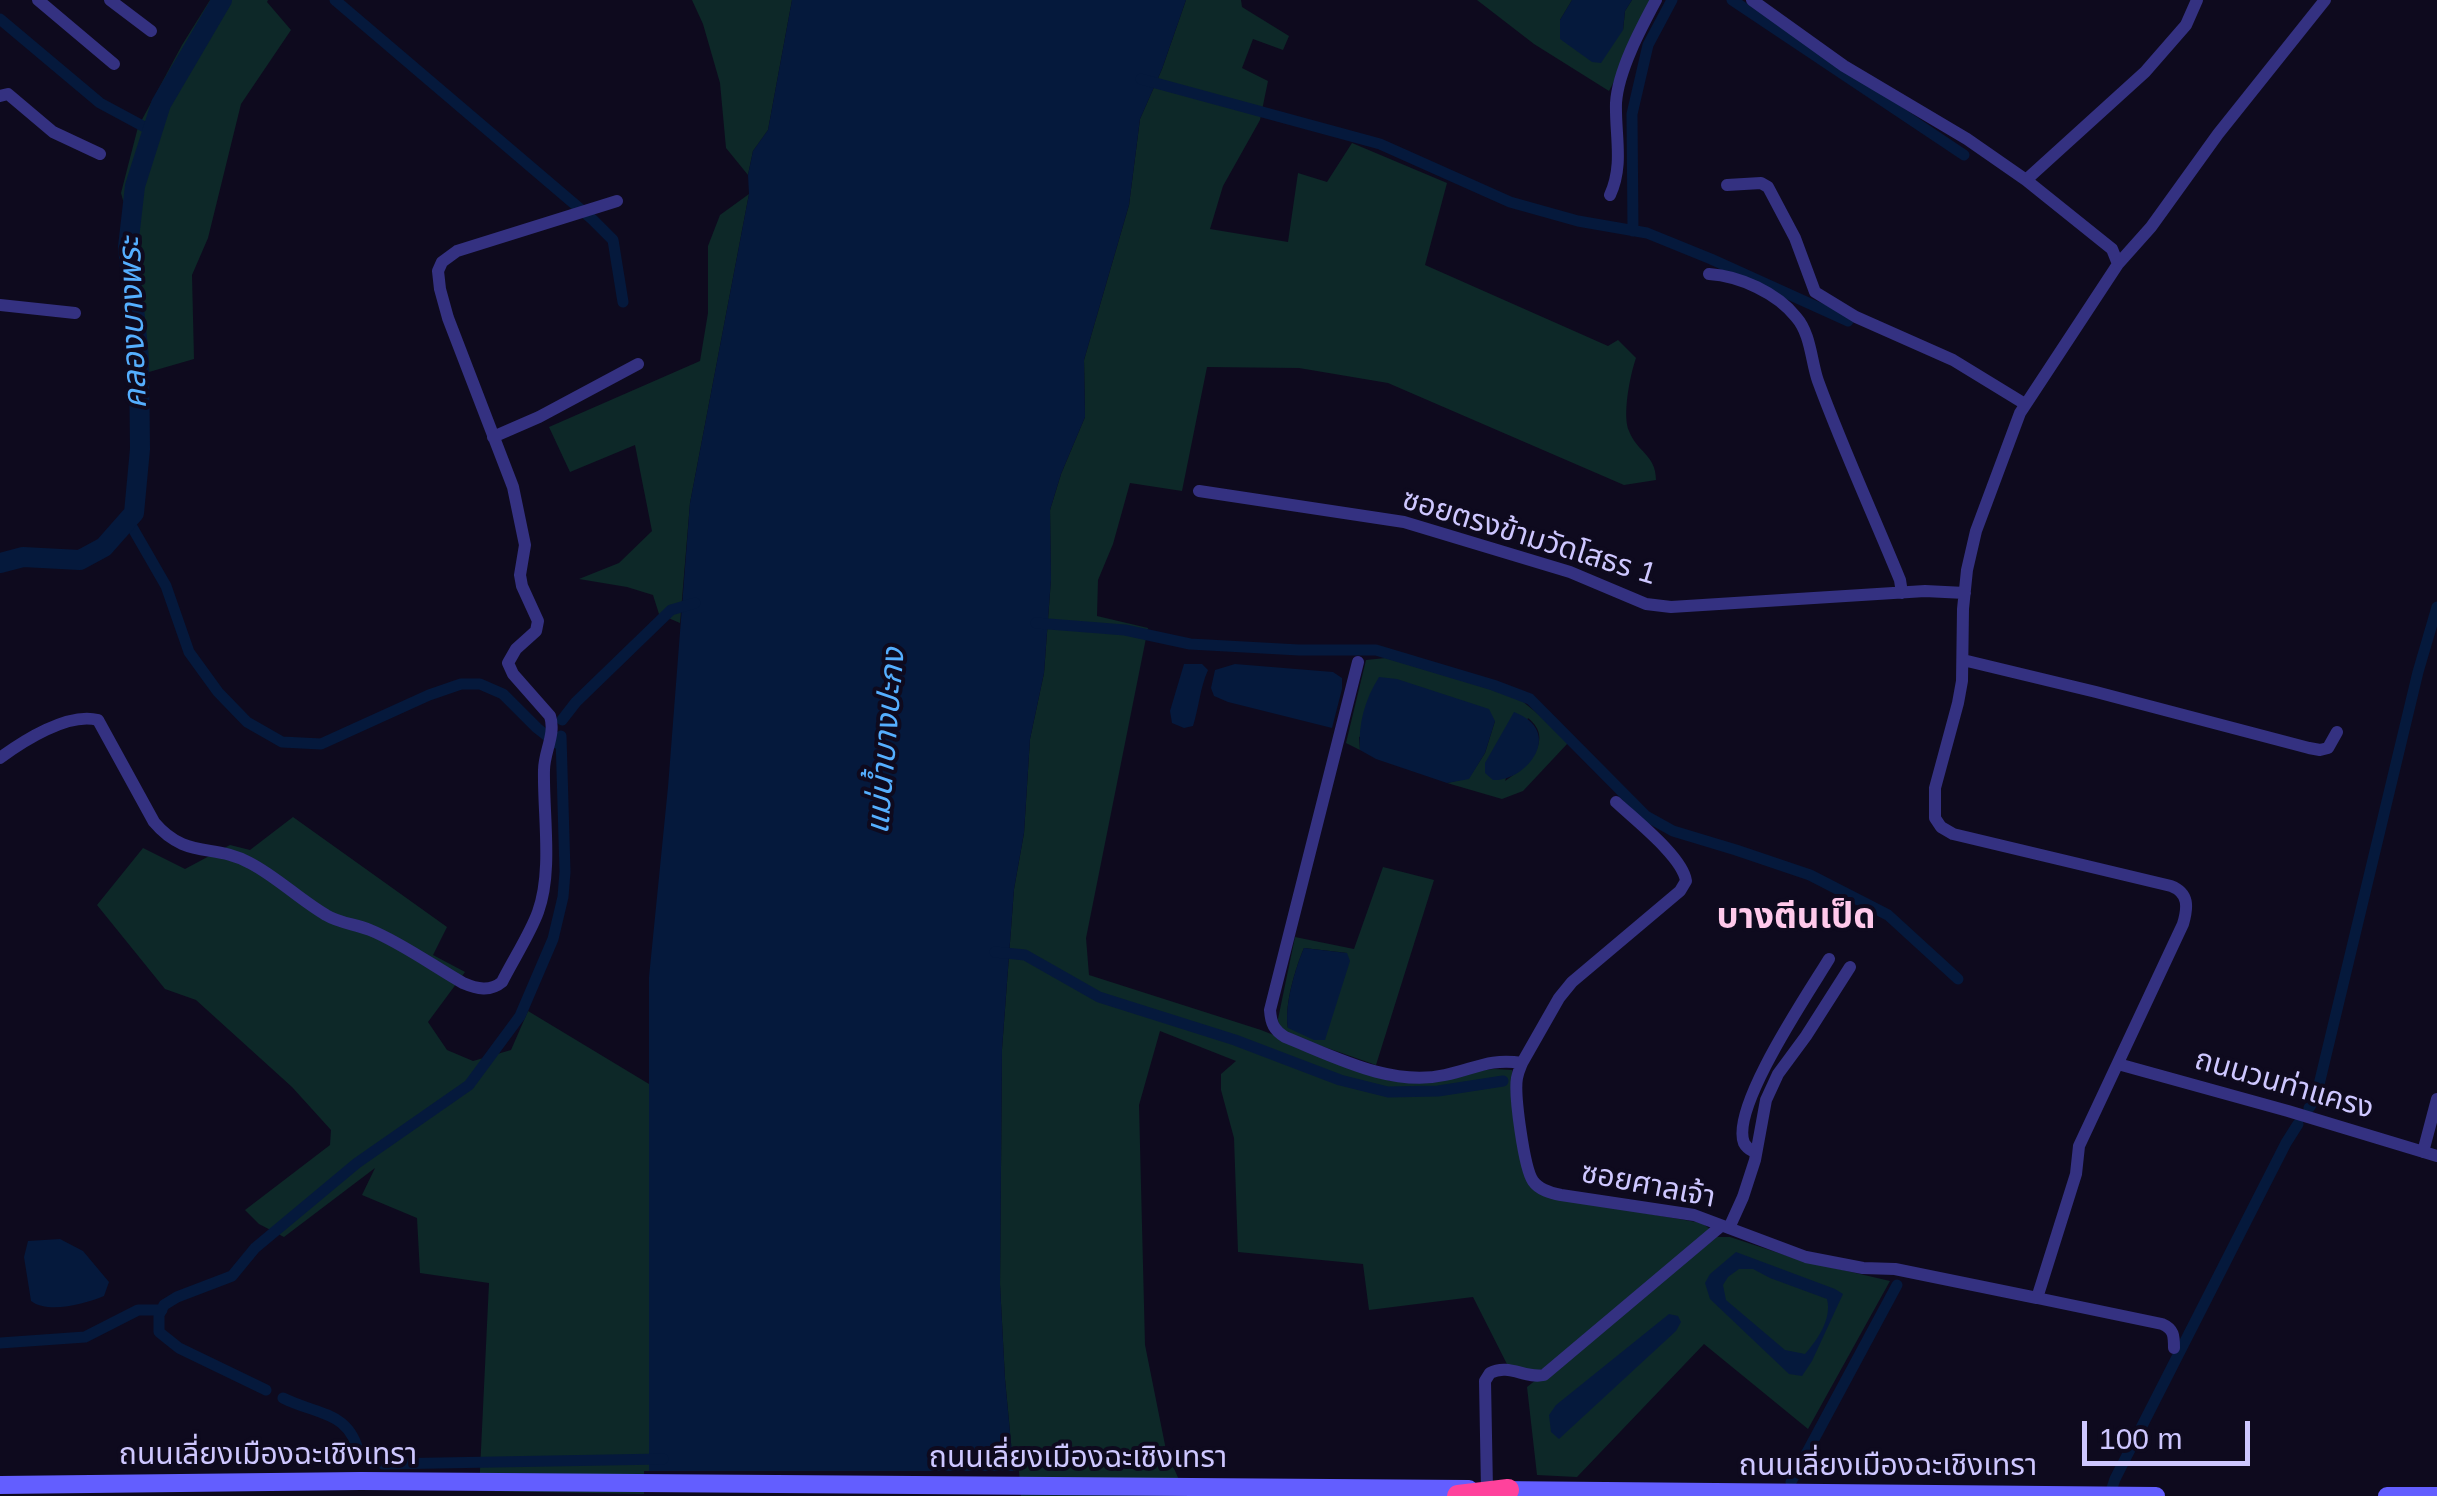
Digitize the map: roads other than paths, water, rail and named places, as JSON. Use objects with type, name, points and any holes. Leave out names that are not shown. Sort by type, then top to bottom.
[{"type":"highway","points":[[1458,1496],[1497,1490]]},
{"type":"main road","name":"ถนนเลี่ยงเมืองฉะเชิงเทรา","points":[[0,1485],[428,1482],[2156,1496]]},
{"type":"main road","points":[[2387,1496],[2437,1496]]},
{"type":"street","points":[[38,0],[114,64]]},
{"type":"street","points":[[110,0],[151,31]]},
{"type":"street","points":[[1610,196],[1617,180],[1620,140],[1616,99],[1642,26],[1656,0]]},
{"type":"street","points":[[1752,0],[1844,66],[1967,139],[2026,180],[2112,249],[2118,264]]},
{"type":"street","points":[[2026,180],[2145,72],[2186,25],[2197,0]]},
{"type":"street","points":[[2037,1298],[2076,1174],[2079,1146],[2183,924],[2185,895],[2171,886],[1953,834],[1941,827],[1934,812],[1935,788],[1958,703],[1965,592],[1976,531],[2014,426],[2118,264],[2151,227],[2218,134],[2325,0]]},
{"type":"street","points":[[0,96],[8,94],[53,132],[100,154]]},
{"type":"street","points":[[1727,185],[1761,183],[1768,187],[1796,238],[1815,292],[1856,316],[1954,360],[2026,404]]},
{"type":"street","points":[[0,758],[22,742],[58,725],[98,720],[154,822],[178,844],[234,855],[252,863],[328,916],[372,931],[463,984],[479,989],[502,982],[538,915],[542,898],[544,765],[550,716],[508,663],[516,649],[536,631],[538,621],[520,575],[526,546],[524,530],[513,488],[444,307],[438,271],[442,262],[457,251],[617,202]]},
{"type":"street","points":[[1709,274],[1768,292],[1795,314],[1803,326],[1818,380],[1902,592]]},
{"type":"street","points":[[0,305],[75,314]]},
{"type":"street","points":[[494,438],[638,364]]},
{"type":"street","name":"ซอยตรงข้ามวัดโสธร 1","points":[[1199,490],[1404,522],[1570,572],[1646,604],[1671,607],[1902,592],[1965,592]]},
{"type":"street","points":[[1963,660],[2309,748],[2328,748],[2337,732]]},
{"type":"street","points":[[1358,662],[1270,1010],[1271,1023],[1286,1037],[1388,1076],[1445,1075],[1505,1060],[1522,1063]]},
{"type":"street","name":"ซอยศาลเจ้า","points":[[1616,802],[1671,854],[1685,873],[1686,881],[1680,891],[1596,959],[1565,990],[1522,1063],[1516,1082],[1518,1104],[1527,1168],[1538,1187],[1561,1195],[1694,1215],[1806,1257],[1863,1268],[1895,1269],[2162,1324],[2172,1332],[2174,1348]]},
{"type":"street","points":[[1756,1153],[1743,1141],[1744,1121],[1761,1071],[1829,959]]},
{"type":"street","points":[[1497,1490],[1486,1382],[1490,1372],[1504,1368],[1532,1376],[1544,1375],[1725,1227],[1743,1197],[1766,1100],[1778,1074],[1850,966]]},
{"type":"street","name":"ถนนวนท่าแครง","points":[[2118,1064],[2430,1154]]},
{"type":"street","points":[[2430,1154],[2437,1099]]},
{"type":"water","name":"แม่น้ำบางปะกง","points":[[792,0],[1186,0],[1140,119],[1129,205],[1084,360],[1085,417],[1050,510],[1051,579],[1044,673],[1030,739],[1002,1049],[1000,1284],[1016,1496],[649,1496],[649,977],[690,503],[749,194],[748,175],[753,151],[768,130]]},
{"type":"water","points":[[1572,0],[1632,0],[1625,11],[1623,30],[1601,63],[1592,62],[1560,39],[1560,20]]},
{"type":"water","points":[[1184,664],[1202,664],[1208,670],[1193,726],[1184,728],[1172,723],[1170,711]]},
{"type":"water","points":[[1235,664],[1333,672],[1342,678],[1342,689],[1332,728],[1214,696],[1211,688],[1215,670]]},
{"type":"water","points":[[1379,677],[1397,679],[1489,709],[1495,721],[1485,753],[1469,779],[1447,783],[1360,750],[1364,712]]},
{"type":"water","points":[[1514,712],[1529,721],[1537,731],[1539,743],[1528,765],[1518,773],[1493,780],[1485,773],[1485,763]]},
{"type":"water","points":[[1304,948],[1347,953],[1350,961],[1325,1040],[1314,1040],[1288,1028],[1289,999]]},
{"type":"water","points":[[60,1239],[83,1251],[109,1282],[104,1296],[57,1307],[31,1301],[24,1257],[28,1241]]},
{"type":"water","points":[[1736,1252],[1843,1294],[1802,1376],[1789,1374],[1710,1299],[1705,1283]],"holes":[[[1739,1269],[1753,1269],[1827,1299],[1826,1321],[1805,1354],[1785,1350],[1726,1300],[1723,1285],[1728,1277]]]},
{"type":"water","points":[[1669,1314],[1678,1316],[1681,1322],[1676,1331],[1559,1439],[1551,1432],[1549,1415],[1556,1405]]},
{"type":"waterway","name":"คลองบางพระ","points":[[0,563],[23,557],[80,560],[104,547],[134,513],[140,449],[139,359],[128,247],[135,186],[161,104],[222,0]]},
{"type":"waterway","points":[[335,0],[613,240],[623,302]]},
{"type":"waterway","points":[[1633,231],[1632,114],[1648,45],[1672,0]]},
{"type":"waterway","points":[[1732,0],[1964,155]]},
{"type":"waterway","points":[[0,19],[100,103],[152,131]]},
{"type":"waterway","points":[[1141,79],[1380,144],[1510,202],[1578,221],[1647,233],[1848,321]]},
{"type":"waterway","points":[[128,520],[166,586],[189,652],[218,692],[247,722],[282,742],[321,744],[429,695],[461,684],[480,684],[503,694],[556,743]]},
{"type":"waterway","points":[[562,720],[671,610],[695,603]]},
{"type":"waterway","points":[[2309,1108],[2316,1097],[2437,607]]},
{"type":"waterway","points":[[1036,623],[1125,630],[1190,644],[1376,650],[1530,699],[1646,816],[1673,831],[1810,875],[1888,915],[1958,979]]},
{"type":"waterway","points":[[266,1390],[179,1348],[159,1332],[159,1315],[164,1305],[177,1297],[232,1276],[255,1248],[357,1163],[469,1085],[520,1016],[553,939],[563,897],[561,736]]},
{"type":"waterway","points":[[995,952],[1025,955],[1099,997],[1235,1040],[1340,1080],[1388,1092],[1438,1091],[1503,1081]]},
{"type":"waterway","points":[[2112,1488],[2298,1124]]},
{"type":"waterway","points":[[1791,1482],[1897,1285]]},
{"type":"waterway","points":[[0,1343],[85,1337],[138,1310],[162,1310]]},
{"type":"waterway","points":[[283,1398],[341,1422],[349,1430],[360,1457]]},
{"type":"waterway","points":[[383,1464],[663,1459]]},
{"type":"district","name":"บางตีนเป็ด","points":[[1796,918]]}]
